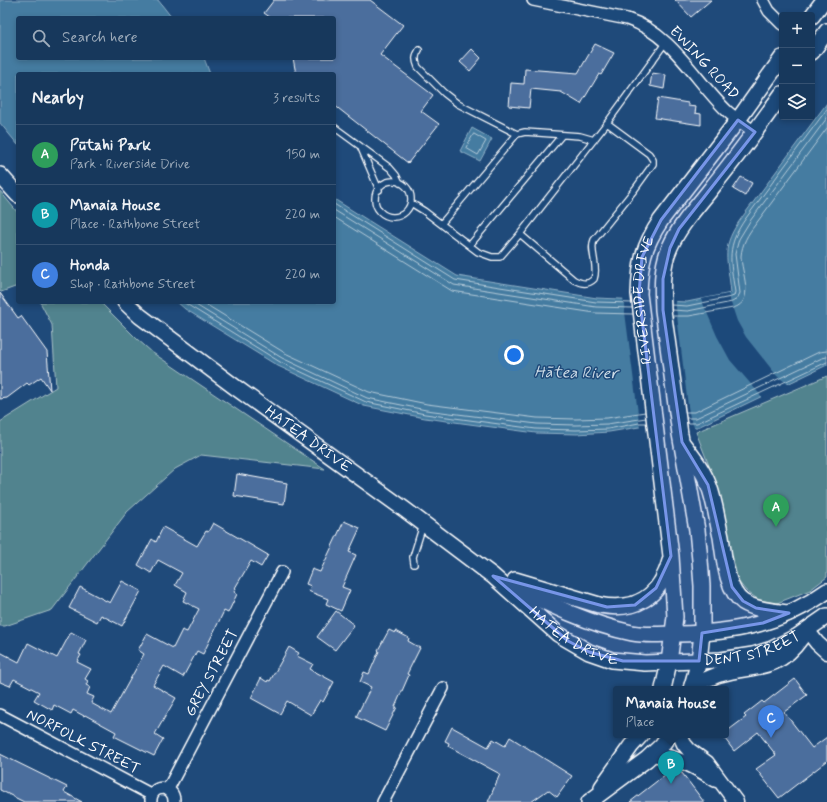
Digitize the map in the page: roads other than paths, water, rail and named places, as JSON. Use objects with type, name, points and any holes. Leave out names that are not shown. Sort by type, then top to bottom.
[{"type":"main road","points":[[815,12],[824,0]]},
{"type":"main road","points":[[814,48],[827,31]]},
{"type":"main road","name":"RIVERSIDE DRIVE","points":[[669,662],[674,634],[675,616],[671,556],[658,438],[639,294],[639,275],[642,257],[649,237],[670,207],[738,120],[779,62]]},
{"type":"main road","name":"RIVERSIDE DRIVE","points":[[699,662],[702,633],[702,586],[700,560],[697,530],[681,438],[663,310],[662,290],[665,263],[670,248],[680,229],[755,132],[779,98]]},
{"type":"main road","points":[[0,175],[16,193]]},
{"type":"main road","name":"HATEA DRIVE","points":[[127,304],[147,321],[234,387],[424,523],[493,576],[558,634],[589,652],[601,657],[623,661],[699,662]]},
{"type":"main road","points":[[681,438],[698,464],[708,485],[715,508],[725,568],[732,587],[743,602],[756,608],[773,612],[789,613]]},
{"type":"main road","points":[[493,576],[496,575],[533,585],[599,605],[608,607],[628,606],[644,600],[651,594],[663,579],[671,556]]},
{"type":"main road","name":"HATEA DRIVE","points":[[493,576],[550,605],[590,621],[634,633],[650,635],[702,633]]},
{"type":"main road","name":"DENT STREET","points":[[702,633],[725,631],[763,623],[804,607],[827,591]]},
{"type":"main road","name":"DENT STREET","points":[[693,686],[699,662],[753,655],[772,649],[798,636],[827,616]]},
{"type":"main road","points":[[696,686],[722,674],[770,664],[782,658],[794,648],[807,630]]},
{"type":"main road","points":[[664,686],[669,662]]},
{"type":"main road","points":[[591,800],[638,738]]},
{"type":"main road","points":[[591,800],[652,754],[666,738]]},
{"type":"street","name":"EWING ROAD","points":[[533,0],[638,22],[666,42],[728,112],[755,132]]},
{"type":"street","points":[[763,0],[769,11],[779,21]]},
{"type":"street","name":"GREY STREET","points":[[168,789],[282,572]]},
{"type":"street","points":[[807,630],[817,643],[827,652]]},
{"type":"street","points":[[384,802],[443,688]]},
{"type":"street","name":"NORFOLK STREET","points":[[0,715],[151,798]]},
{"type":"street","points":[[681,738],[689,750],[707,763],[736,802]]},
{"type":"street","points":[[652,754],[670,757],[688,763],[723,785]]},
{"type":"street","points":[[151,798],[154,791],[160,788],[168,789],[173,794],[174,802]]},
{"type":"lane","points":[[411,203],[483,254],[498,257],[502,255],[594,140],[666,42]]},
{"type":"lane","points":[[420,50],[416,55],[418,67],[444,92],[464,107],[516,134]]},
{"type":"lane","points":[[520,234],[574,280],[582,283],[588,283],[594,279],[596,275],[596,268],[592,242],[647,174],[652,167],[653,160],[649,154],[607,123]]},
{"type":"lane","points":[[336,129],[390,168],[400,183]]},
{"type":"lane","points":[[441,224],[516,134],[525,132],[587,137],[594,140]]},
{"type":"lane","points":[[470,245],[562,135]]},
{"type":"lane","points":[[361,148],[379,190]]},
{"type":"lane","points":[[388,182],[400,183],[405,186],[409,191],[411,203],[404,214],[399,217],[392,217],[386,216],[381,212],[376,201],[379,190],[388,182]]},
{"type":"lane","points":[[414,564],[412,557],[424,523]]},
{"type":"water","points":[[0,0],[158,0],[170,16],[16,16],[16,60],[205,60],[209,72],[16,72],[16,143],[0,123]]},
{"type":"water","name":"Hātea River","points":[[827,103],[827,365],[698,427],[639,427],[609,432],[577,434],[536,433],[425,418],[364,406],[278,366],[179,304],[336,304],[336,200],[457,276],[597,298],[687,302],[731,293],[727,253],[728,245],[735,227]]},
{"type":"water","points":[[472,128],[492,139],[480,161],[460,151]]},
{"type":"place","name":"Pūtahi Park","points":[[776,527]]},
{"type":"place","name":"Honda","points":[[771,738]]},
{"type":"place","name":"Manaia House","points":[[671,784]]}]
